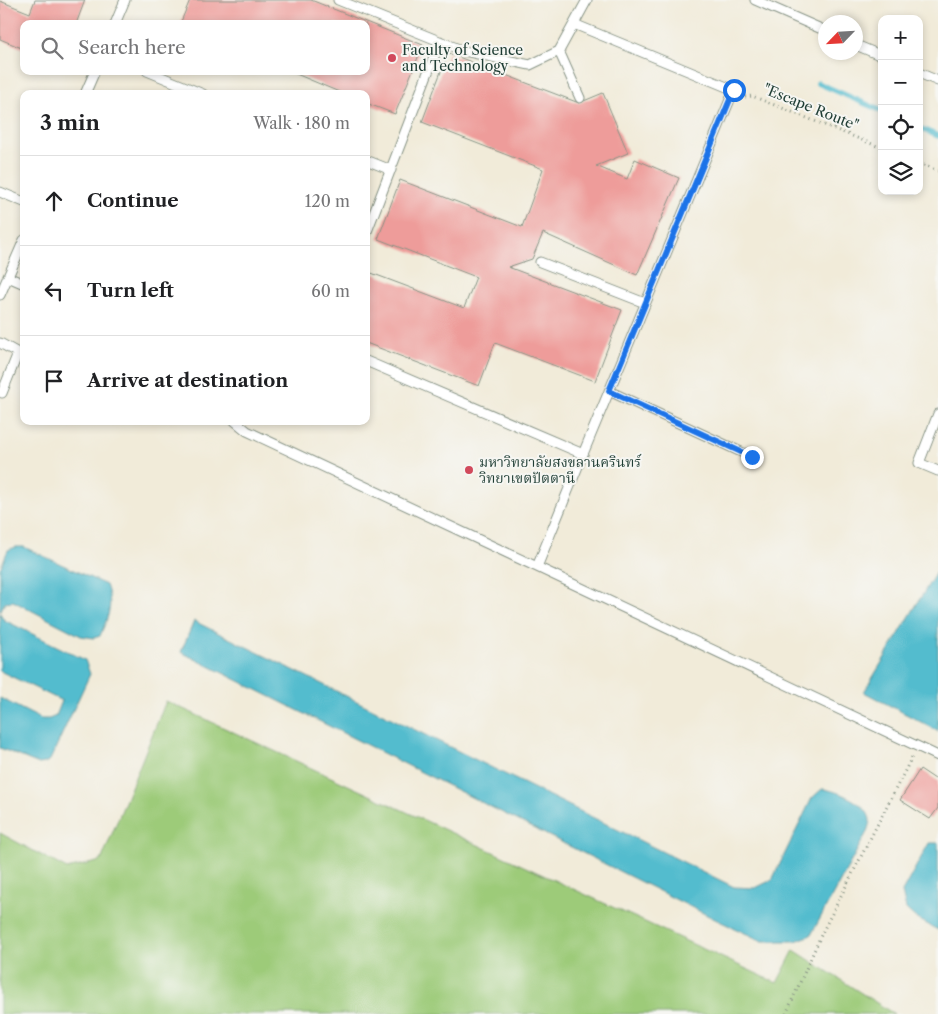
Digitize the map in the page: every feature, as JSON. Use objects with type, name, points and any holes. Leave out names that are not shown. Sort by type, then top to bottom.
[{"type":"lane","points":[[117,20],[125,0]]},
{"type":"lane","points":[[338,0],[464,51],[530,65],[559,52],[587,0]]},
{"type":"lane","points":[[755,0],[818,28]]},
{"type":"lane","points":[[537,567],[734,90],[574,24]]},
{"type":"lane","points":[[370,224],[440,41]]},
{"type":"lane","points":[[863,48],[878,54]]},
{"type":"lane","points":[[559,52],[580,98]]},
{"type":"lane","points":[[87,90],[93,75]]},
{"type":"lane","points":[[157,75],[193,90]]},
{"type":"lane","points":[[923,75],[938,82]]},
{"type":"lane","points":[[370,162],[391,170]]},
{"type":"lane","points":[[0,192],[20,200]]},
{"type":"lane","points":[[0,295],[20,249]]},
{"type":"lane","points":[[540,262],[645,304]]},
{"type":"lane","points":[[8,277],[20,282]]},
{"type":"lane","points":[[0,343],[18,353],[2,393]]},
{"type":"lane","points":[[370,363],[583,454]]},
{"type":"lane","points":[[609,391],[752,457]]},
{"type":"lane","points":[[938,414],[919,463],[938,470]]},
{"type":"lane","points":[[240,425],[247,431],[938,756]]},
{"type":"path","name":"\"Escape Route\"","points":[[730,100],[752,96],[878,146]]},
{"type":"path","points":[[923,165],[938,171]]},
{"type":"path","points":[[786,1014],[822,933],[917,746]]},
{"type":"green space","points":[[166,701],[777,983],[794,950],[894,1014],[0,1014],[0,833],[67,869],[101,861]]},
{"type":"water","points":[[24,547],[106,585],[110,606],[108,617],[100,636],[94,638],[81,636],[13,601],[5,602],[0,612],[0,569],[8,550]]},
{"type":"water","points":[[938,569],[938,731],[864,692]]},
{"type":"water","points":[[0,613],[4,620],[85,660],[90,674],[50,760],[45,763],[39,764],[0,748],[0,698],[41,719],[49,719],[56,716],[62,701],[0,671]]},
{"type":"water","points":[[194,621],[734,887],[755,888],[772,880],[812,798],[822,789],[850,798],[864,808],[870,820],[867,832],[811,935],[796,941],[762,941],[181,652]]},
{"type":"water","points":[[929,843],[938,843],[938,930],[916,918],[906,909],[902,892]]},
{"type":"building","points":[[35,0],[85,0],[78,20],[20,20],[20,47],[0,39],[0,1],[30,13]]},
{"type":"building","name":"Faculty of Science and Technology","points":[[190,0],[311,0],[361,20],[182,20]]},
{"type":"building","name":"Faculty of Science and Technology","points":[[370,24],[423,45],[395,114],[370,105],[370,90],[334,90],[299,75],[370,75]]},
{"type":"building","points":[[448,53],[579,103],[603,93],[628,153],[596,166],[627,179],[635,159],[679,178],[637,275],[543,233],[532,259],[508,267],[622,310],[595,381],[495,343],[479,386],[370,345],[370,273],[464,308],[476,277],[378,239],[400,180],[522,227],[543,169],[422,122]]},
{"type":"building","points":[[920,769],[938,781],[938,808],[930,819],[900,800]]},
{"type":"waterway","points":[[818,83],[878,109]]},
{"type":"waterway","points":[[923,130],[938,136]]},
{"type":"place","name":"Faculty of Science and Technology","points":[[392,58]]},
{"type":"place","name":"มหาวิทยาลัยสงขลานครินทร์ วิทยาเขตปัตตานี","points":[[469,470]]},
{"type":"route","points":[[734,90],[609,391],[752,457]]}]
